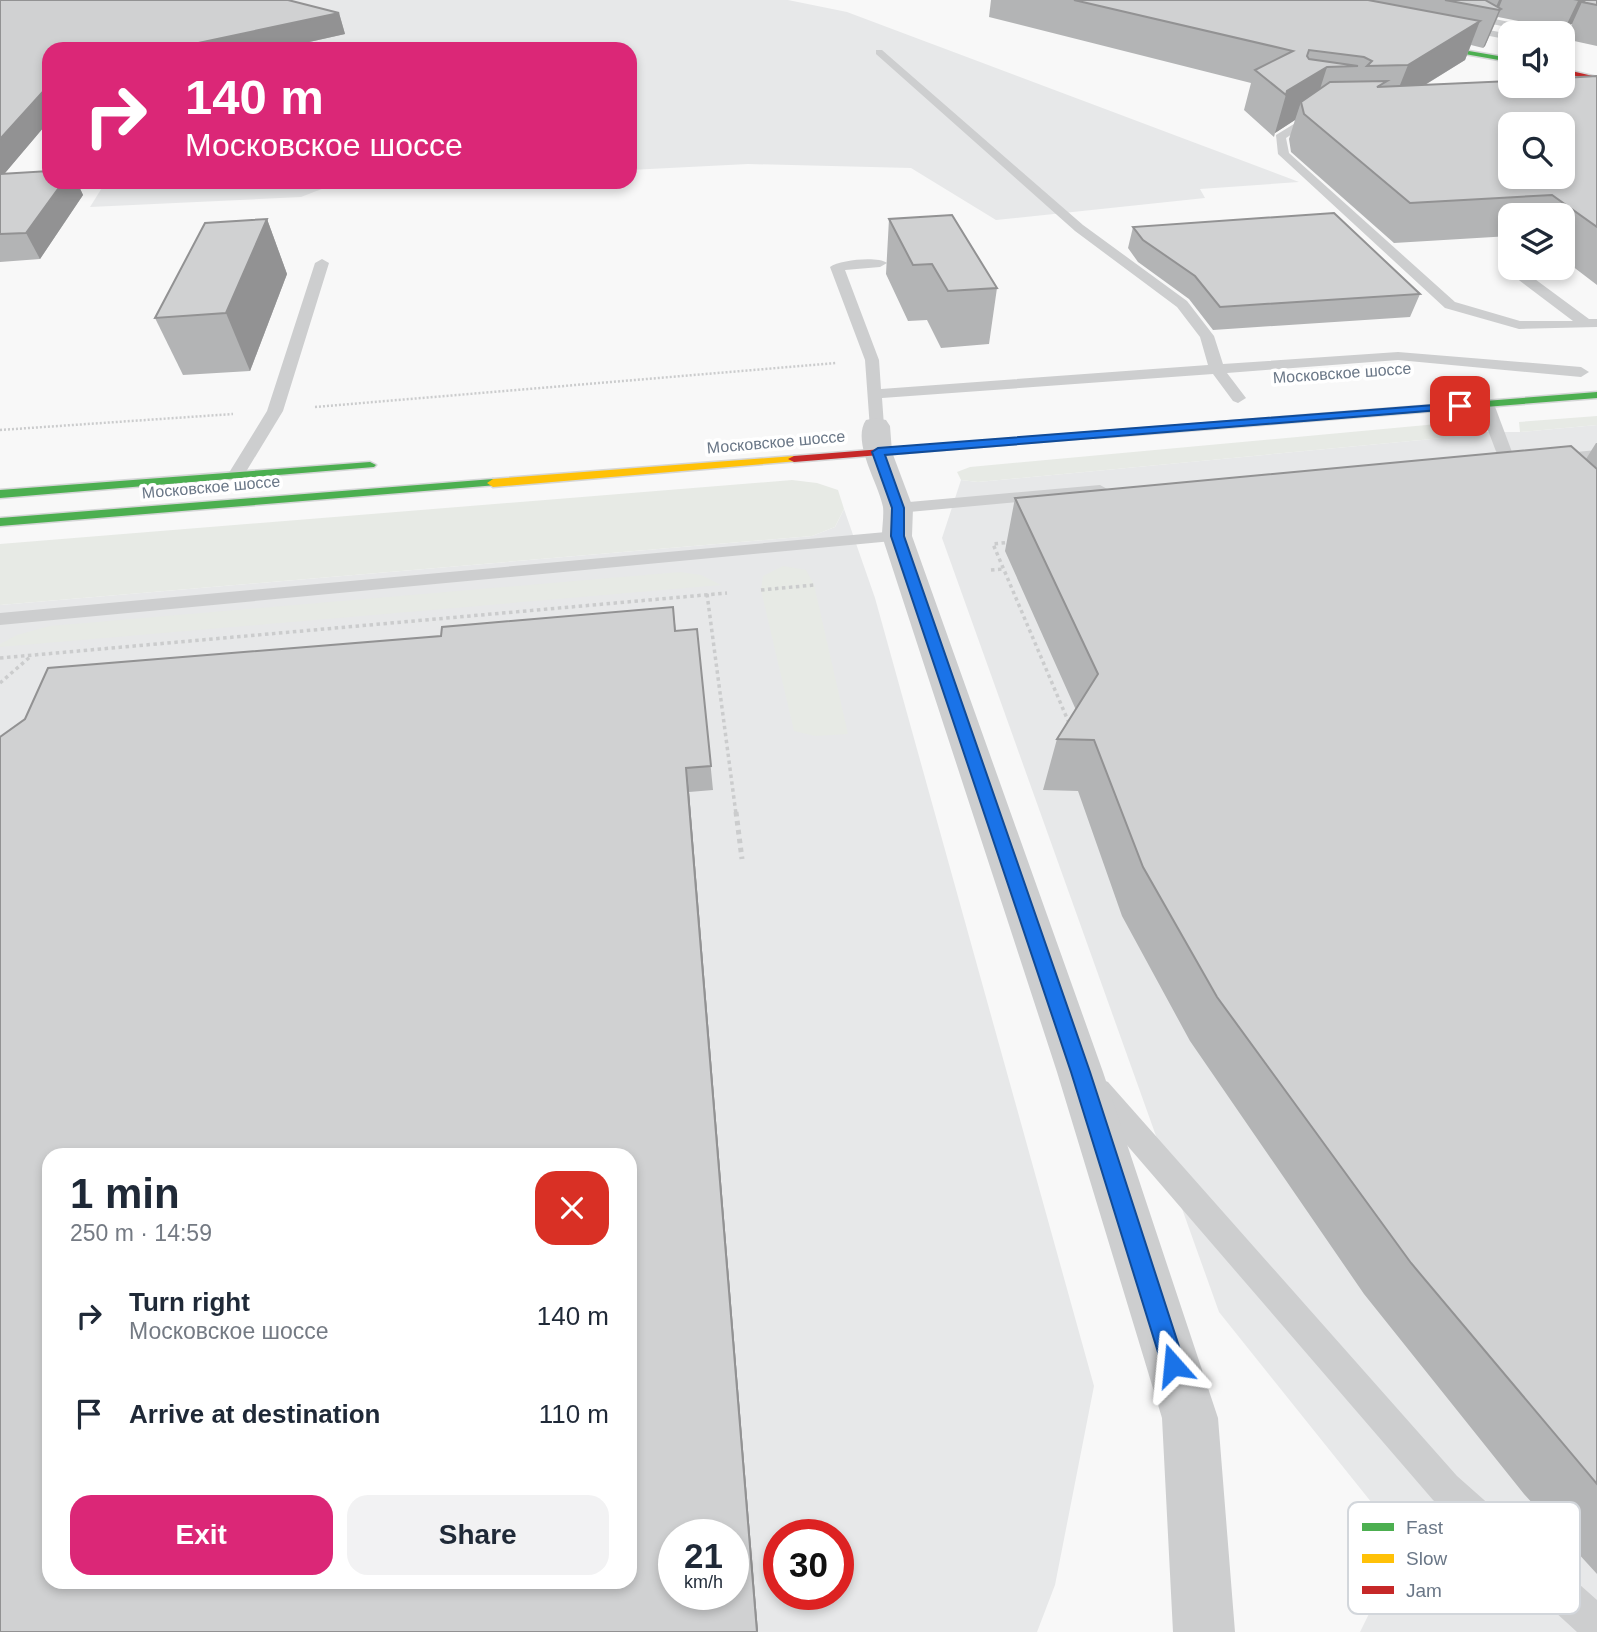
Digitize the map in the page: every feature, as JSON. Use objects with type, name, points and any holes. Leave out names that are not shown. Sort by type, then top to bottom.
[{"type":"main road","points":[[1498,58],[1401,41],[1498,67]]},
{"type":"main road","points":[[1575,74],[1597,79]]},
{"type":"main road","points":[[1575,87],[1597,93]]},
{"type":"main road","points":[[1485,379],[1589,371]]},
{"type":"main road","name":"Московское шоссе","points":[[0,522],[876,433],[1486,404],[1597,395]]},
{"type":"main road","name":"Московское шоссе","points":[[0,494],[388,464]]},
{"type":"street","points":[[876,433],[898,522],[1080,1072],[1190,1418],[1204,1632]]},
{"type":"lane","points":[[1580,18],[1595,21]]},
{"type":"lane","points":[[1488,21],[1498,23]]},
{"type":"lane","points":[[1575,29],[1595,21]]},
{"type":"lane","points":[[1447,24],[1498,35]]},
{"type":"lane","points":[[879,52],[1079,228],[1182,304],[1207,336],[1217,369],[1238,398]]},
{"type":"lane","points":[[1327,113],[1315,113],[1280,137],[1284,154],[1450,305],[1520,325],[1592,324]]},
{"type":"lane","points":[[234,476],[275,411],[321,262]]},
{"type":"lane","points":[[876,433],[872,360],[838,267],[880,263]]},
{"type":"lane","points":[[1528,280],[1592,324]]},
{"type":"lane","points":[[874,394],[1398,356],[1589,371]]},
{"type":"lane","points":[[1486,404],[1498,454],[1541,488]]},
{"type":"lane","points":[[1555,459],[1597,455]]},
{"type":"lane","points":[[0,619],[898,522],[1123,488]]},
{"type":"lane","points":[[1080,1072],[1444,1488],[1460,1502]]},
{"type":"lane","points":[[1580,1610],[1597,1625]]},
{"type":"path","points":[[0,430],[275,411],[872,360]]},
{"type":"path","points":[[1018,542],[993,544],[1069,723]]},
{"type":"path","points":[[991,570],[1003,569]]},
{"type":"path","points":[[761,590],[814,585]]},
{"type":"path","points":[[0,658],[727,593]]},
{"type":"path","points":[[707,594],[741,859]]},
{"type":"path","points":[[0,683],[32,655]]},
{"type":"shaded area","points":[[0,0],[788,0],[847,12],[1299,182],[1200,189],[1205,198],[996,220],[911,168],[748,164],[637,170],[637,42],[42,42]]},
{"type":"shaded area","points":[[101,189],[322,189],[301,197],[90,207]]},
{"type":"shaded area","points":[[1597,416],[1597,425],[1520,432],[1519,422]]},
{"type":"shaded area","points":[[1448,423],[1462,425],[1468,432],[1464,436],[978,482],[961,480],[957,472],[970,467]]},
{"type":"shaded area","points":[[1597,425],[1597,1632],[1360,1632],[1369,1614],[1580,1614],[1580,1502],[1371,1502],[1219,1312],[942,538],[961,480],[978,482],[1464,436],[1468,432],[1520,432]]},
{"type":"shaded area","points":[[792,480],[817,483],[838,490],[844,509],[835,527],[812,536],[0,605],[0,544]]},
{"type":"shaded area","points":[[844,509],[875,598],[1094,1386],[1055,1585],[1037,1632],[0,1632],[0,605],[812,536],[835,527]]},
{"type":"shaded area","points":[[783,566],[806,570],[814,585],[848,734],[815,736],[794,731],[761,590],[763,576]]},
{"type":"shaded area","points":[[680,572],[701,575],[721,585],[0,647],[0,644],[17,635],[50,626]]},
{"type":"building","points":[[0,0],[288,0],[339,13],[203,42],[42,42],[42,93],[0,139]]},
{"type":"building","points":[[1074,0],[1368,0],[1480,21],[1408,65],[1367,66],[1372,61],[1364,57],[1309,50],[1309,59],[1358,66],[1327,67],[1287,91],[1286,95],[1255,70],[1293,51]]},
{"type":"building","points":[[1445,0],[1485,0],[1501,9],[1499,10]]},
{"type":"building","points":[[1597,0],[1597,5],[1582,2]]},
{"type":"building","points":[[1597,76],[1597,227],[1575,211],[1575,203],[1563,203],[1552,195],[1410,203],[1304,114],[1301,102],[1330,82],[1387,81],[1377,87],[1498,82],[1498,98],[1575,98],[1575,77]]},
{"type":"building","points":[[42,171],[42,189],[58,189],[26,233],[0,234],[0,174]]},
{"type":"building","points":[[1334,213],[1420,294],[1220,307],[1195,276],[1143,240],[1133,227]]},
{"type":"building","points":[[952,215],[997,288],[948,291],[932,264],[913,265],[889,219]]},
{"type":"building","points":[[267,219],[226,313],[155,318],[205,223]]},
{"type":"building","points":[[1571,446],[1597,469],[1597,1484],[1411,1263],[1217,997],[1143,867],[1094,740],[1057,739],[1098,674],[1015,498]]},
{"type":"building","points":[[673,607],[675,631],[697,629],[711,766],[686,768],[748,1519],[658,1519],[658,1610],[749,1610],[749,1535],[757,1632],[0,1632],[0,737],[25,719],[48,668],[441,636],[442,627]]},
{"type":"traffic: fast","points":[[1416,44],[1498,58]]},
{"type":"traffic: fast","points":[[1095,435],[1597,395]]},
{"type":"traffic: fast","points":[[0,494],[370,465]]},
{"type":"traffic: fast","points":[[0,522],[493,483]]},
{"type":"traffic: slow","points":[[493,483],[794,459]]},
{"type":"traffic: jam","points":[[1575,74],[1597,79]]},
{"type":"traffic: jam","points":[[794,459],[1095,435]]},
{"type":"route","points":[[1173,1365],[1080,1072],[897,536],[898,508],[878,452],[1460,406]]}]
